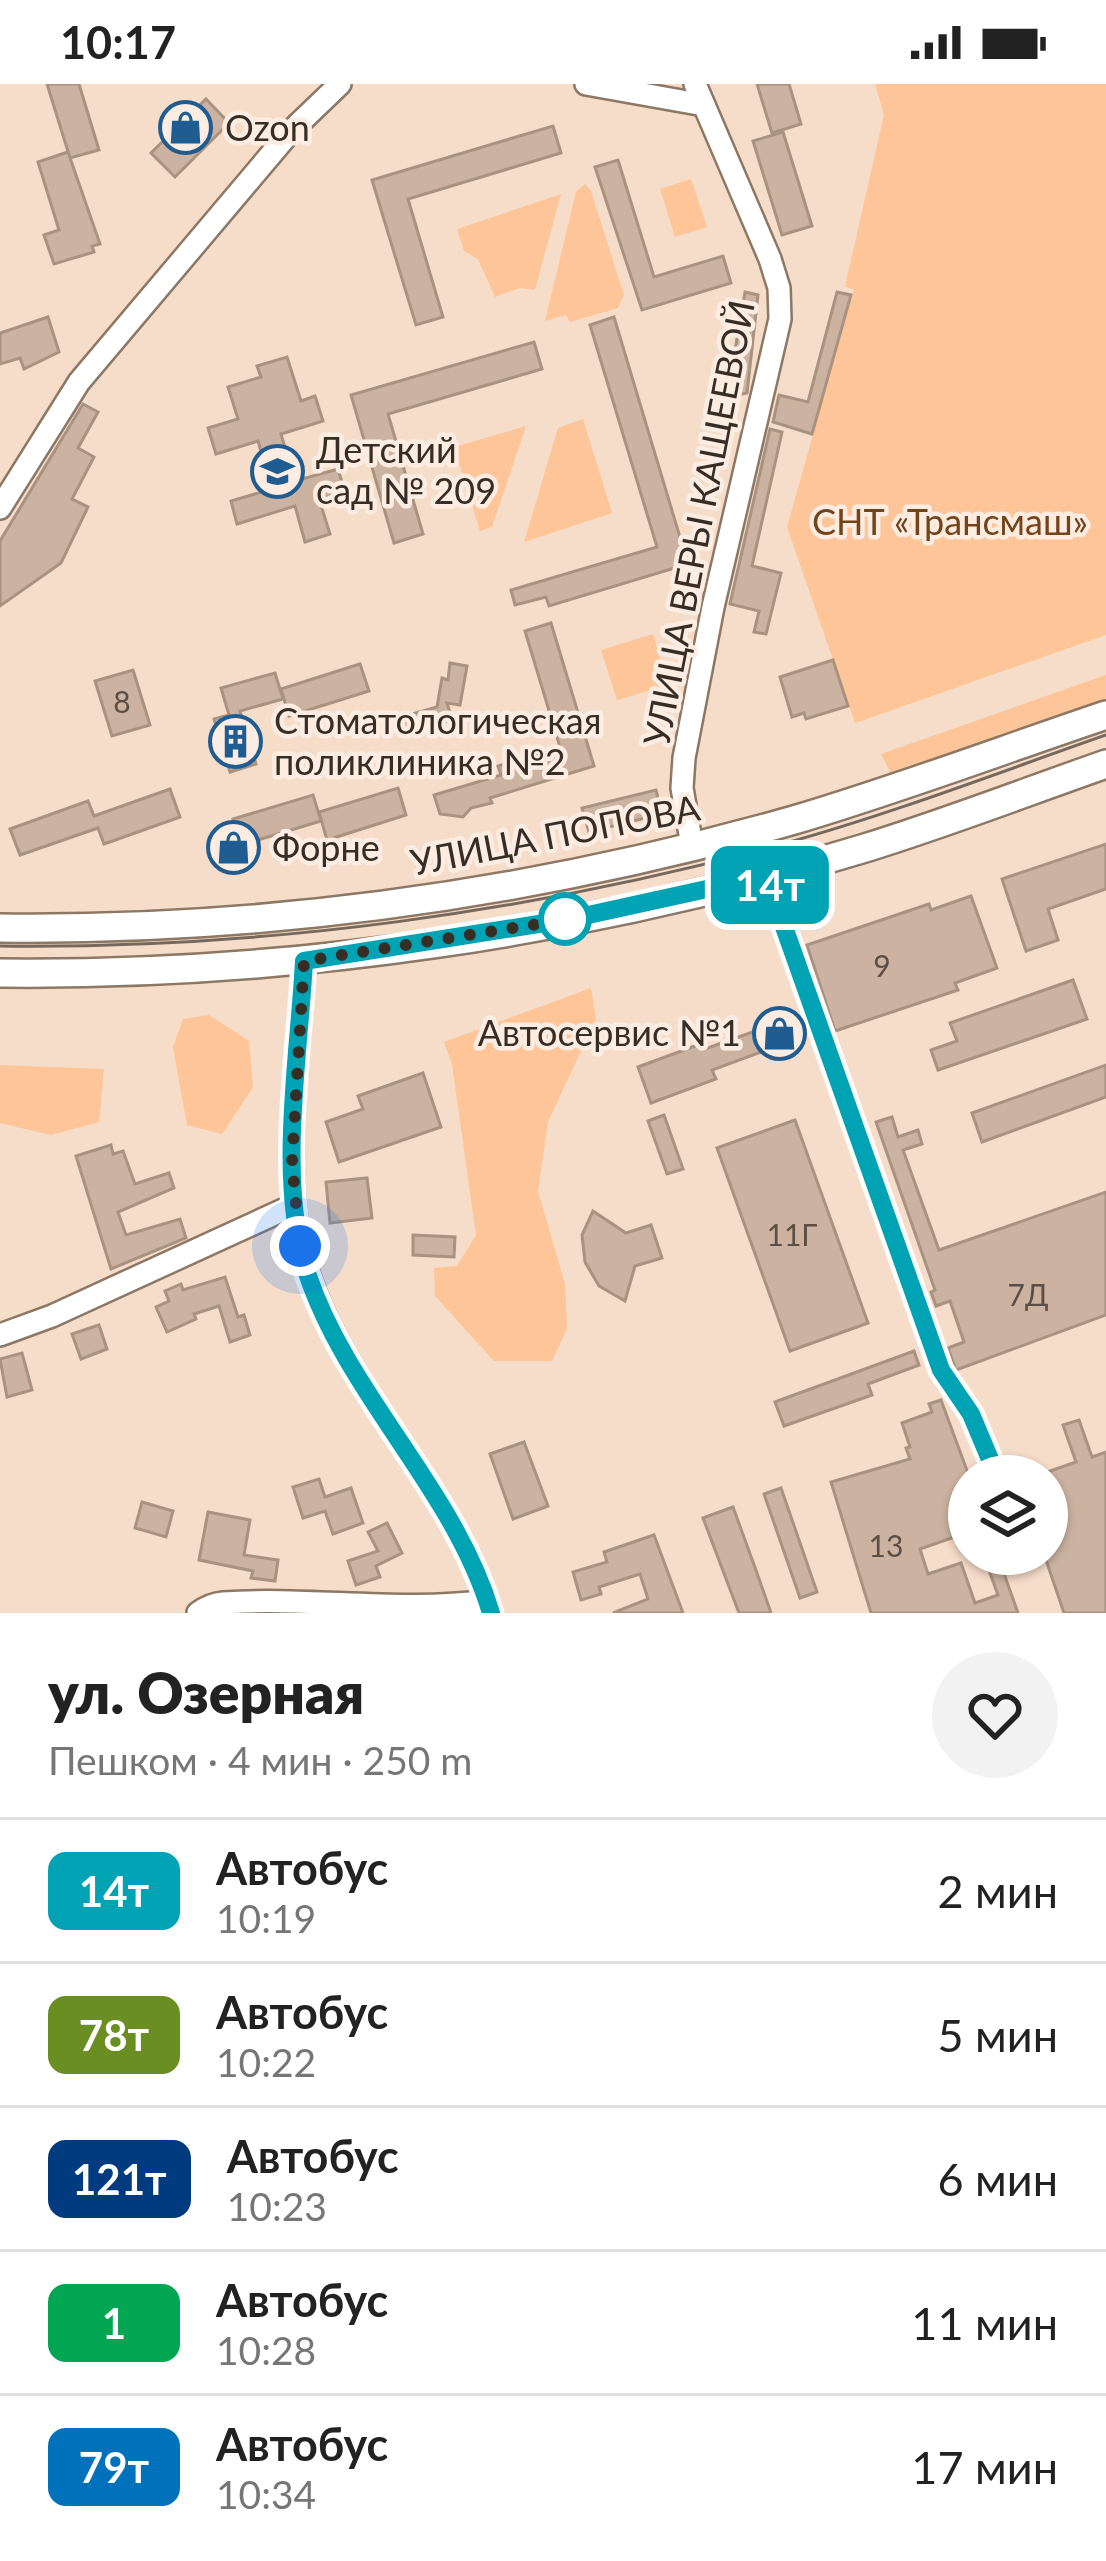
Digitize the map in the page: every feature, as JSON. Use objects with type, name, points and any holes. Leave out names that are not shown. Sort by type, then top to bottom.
[{"type":"main road","name":"УЛИЦА ПОПОВА","points":[[0,928],[217,924],[344,910],[524,881],[692,846],[866,797],[1106,715]]},
{"type":"main road","points":[[0,973],[219,969],[466,937],[701,892],[869,847],[1106,764]]},
{"type":"main road","points":[[59,974],[60,928]]},
{"type":"street","points":[[0,508],[80,382],[290,132],[340,84]]},
{"type":"street","points":[[586,84],[700,95]]},
{"type":"street","name":"УЛИЦА ВЕРЫ КАЩЕЕВОЙ","points":[[692,846],[682,788],[684,758],[713,608],[780,320],[779,288],[770,259],[700,95]]},
{"type":"street","points":[[198,1613],[223,1603],[489,1607],[457,1535],[324,1314],[300,1246],[292,1162],[304,961]]},
{"type":"street","points":[[0,1335],[52,1316],[294,1205]]},
{"type":"green space","name":"СНТ «Трансмаш»","points":[[875,84],[1106,84],[1106,635],[855,723],[787,527],[854,290],[845,286],[884,115]]},
{"type":"green space","points":[[691,179],[707,227],[675,237],[660,189]]},
{"type":"green space","points":[[585,184],[624,295],[618,308],[570,322],[566,315],[545,321],[576,192]]},
{"type":"green space","points":[[561,194],[535,290],[520,288],[495,297],[478,259],[464,251],[457,229]]},
{"type":"green space","points":[[583,419],[612,513],[524,542],[558,428]]},
{"type":"green space","points":[[526,426],[492,527],[480,531],[454,447]]},
{"type":"green space","points":[[653,634],[668,685],[617,700],[601,650]]},
{"type":"green space","points":[[1106,675],[1106,699],[891,774],[881,754]]},
{"type":"green space","points":[[591,988],[596,1019],[548,1122],[538,1191],[565,1284],[567,1329],[552,1361],[494,1361],[435,1296],[434,1268],[457,1266],[476,1235],[452,1064],[444,1042]]},
{"type":"green space","points":[[209,1015],[249,1041],[253,1087],[222,1134],[187,1125],[173,1047],[183,1019]]},
{"type":"green space","points":[[0,1065],[104,1069],[99,1122],[51,1135],[0,1123]]},
{"type":"building","points":[[47,84],[79,84],[99,150],[70,158]]},
{"type":"building","points":[[757,84],[789,84],[801,124],[772,133]]},
{"type":"building","points":[[206,99],[229,123],[175,177],[151,153]]},
{"type":"building","points":[[553,126],[561,153],[408,199],[443,317],[416,325],[372,180]]},
{"type":"building","points":[[783,132],[812,226],[782,235],[753,141]]},
{"type":"building","points":[[68,152],[100,244],[92,246],[94,252],[54,264],[44,235],[59,230],[38,162]]},
{"type":"building","points":[[618,160],[654,277],[723,256],[731,283],[642,310],[595,167]]},
{"type":"building","points":[[745,292],[758,295],[747,393],[733,396],[734,356]]},
{"type":"building","points":[[837,292],[851,295],[812,434],[773,422],[779,395],[808,402]]},
{"type":"building","points":[[48,317],[59,352],[24,369],[20,358],[0,364],[0,333]]},
{"type":"building","points":[[614,317],[688,564],[549,606],[546,597],[515,605],[511,590],[657,547],[590,325]]},
{"type":"building","points":[[534,342],[542,369],[388,414],[423,534],[394,543],[351,395]]},
{"type":"building","points":[[287,357],[301,401],[315,396],[323,421],[281,434],[295,481],[338,469],[345,492],[319,499],[330,534],[305,542],[295,506],[237,524],[231,501],[272,489],[258,441],[216,454],[208,428],[238,419],[228,387],[261,377],[257,366]]},
{"type":"building","points":[[83,404],[98,412],[78,448],[94,457],[72,499],[88,507],[61,563],[0,606],[0,541]]},
{"type":"building","points":[[770,429],[782,432],[752,566],[781,573],[766,634],[754,632],[759,611],[730,604]]},
{"type":"building","points":[[551,623],[594,766],[490,798],[492,803],[471,808],[463,817],[440,814],[434,795],[501,775],[498,766],[560,747],[525,631]]},
{"type":"building","points":[[833,660],[848,706],[806,719],[804,713],[792,717],[780,677]]},
{"type":"building","points":[[450,663],[467,666],[460,705],[447,703],[452,720],[409,731],[405,716],[437,707]]},
{"type":"building","points":[[360,664],[369,691],[289,716],[281,689]]},
{"type":"building","points":[[133,670],[150,725],[112,736],[95,681]]},
{"type":"building","points":[[275,673],[283,699],[240,711],[256,764],[230,772],[214,719],[229,715],[221,688]]},
{"type":"building","points":[[398,788],[406,815],[327,840],[319,812]]},
{"type":"building","points":[[170,789],[180,817],[104,844],[98,828],[20,855],[10,829],[88,801],[94,816]]},
{"type":"building","points":[[656,790],[662,814],[589,832],[582,808]]},
{"type":"building","points":[[313,795],[321,821],[228,853],[221,830],[235,825],[233,819]]},
{"type":"building","points":[[1106,844],[1106,889],[1048,909],[1058,940],[1026,951],[1002,879]]},
{"type":"building","points":[[971,896],[997,968],[955,983],[958,990],[835,1031],[807,945],[929,904],[931,910]]},
{"type":"building","points":[[1073,980],[1087,1019],[938,1070],[931,1050],[957,1041],[950,1023]]},
{"type":"building","points":[[794,1017],[802,1037],[712,1070],[716,1079],[651,1103],[638,1067]]},
{"type":"building","points":[[1106,1065],[1106,1097],[982,1142],[972,1113]]},
{"type":"building","points":[[423,1073],[441,1127],[339,1162],[326,1122],[363,1109],[358,1096]]},
{"type":"building","points":[[664,1115],[683,1169],[667,1174],[648,1121]]},
{"type":"building","points":[[892,1117],[898,1137],[918,1130],[922,1144],[903,1150],[939,1250],[1106,1192],[1106,1315],[956,1370],[948,1348],[964,1342],[950,1301],[936,1306],[931,1292],[935,1290],[876,1122]]},
{"type":"building","points":[[795,1120],[868,1323],[790,1351],[717,1148]]},
{"type":"building","points":[[111,1145],[113,1154],[123,1151],[135,1184],[169,1173],[174,1188],[118,1212],[126,1235],[180,1219],[186,1238],[111,1269],[76,1156]]},
{"type":"building","points":[[367,1178],[372,1218],[330,1223],[326,1182]]},
{"type":"building","points":[[593,1211],[626,1233],[651,1225],[662,1258],[635,1266],[625,1301],[599,1286],[585,1262],[582,1235]]},
{"type":"building","points":[[413,1235],[455,1237],[454,1257],[413,1255]]},
{"type":"building","points":[[225,1277],[238,1317],[244,1315],[250,1335],[230,1342],[219,1306],[194,1314],[196,1319],[167,1332],[156,1307],[169,1301],[165,1291]]},
{"type":"building","points":[[99,1325],[107,1349],[81,1359],[72,1334]]},
{"type":"building","points":[[914,1351],[919,1365],[868,1384],[872,1395],[784,1426],[775,1402]]},
{"type":"building","points":[[22,1353],[32,1390],[7,1397],[0,1359]]},
{"type":"building","points":[[941,1400],[961,1455],[948,1455],[948,1539],[920,1549],[928,1574],[948,1567],[948,1575],[965,1575],[975,1603],[998,1595],[991,1575],[1004,1575],[1018,1613],[871,1613],[831,1482],[910,1459],[902,1423],[932,1412],[929,1404]]},
{"type":"building","points":[[1079,1420],[1092,1457],[1106,1452],[1106,1613],[1064,1613],[1051,1575],[1068,1575],[1068,1465],[1076,1462],[1063,1425]]},
{"type":"building","points":[[524,1442],[548,1506],[513,1519],[490,1454]]},
{"type":"building","points":[[319,1479],[325,1497],[351,1488],[363,1523],[333,1534],[325,1511],[303,1518],[293,1487]]},
{"type":"building","points":[[781,1488],[817,1592],[800,1598],[764,1494]]},
{"type":"building","points":[[142,1502],[173,1511],[166,1537],[135,1528]]},
{"type":"building","points":[[733,1507],[771,1613],[739,1613],[703,1518]]},
{"type":"building","points":[[208,1512],[250,1520],[244,1555],[278,1560],[275,1581],[251,1578],[253,1571],[199,1560]]},
{"type":"building","points":[[387,1523],[402,1553],[376,1566],[380,1577],[356,1585],[348,1561],[378,1551],[368,1532]]},
{"type":"building","points":[[654,1535],[683,1613],[613,1613],[648,1599],[640,1574],[599,1587],[601,1594],[581,1600],[573,1572],[607,1562],[604,1552]]},
{"type":"tram line","points":[[0,946],[198,941],[297,933],[396,922],[593,889],[826,831],[1106,735]]},
{"type":"bus line","name":"14т","points":[[491,1613],[457,1535],[345,1354],[308,1275],[294,1205],[292,1162],[304,961],[570,919],[766,876],[941,1370],[971,1414],[990,1455]]},
{"type":"place","name":"Ozon","points":[[186,128]]},
{"type":"place","name":"Детский сад № 209","points":[[277,471]]},
{"type":"place","name":"Стоматологическая поликлиника №2","points":[[235,742]]},
{"type":"place","name":"Форне","points":[[233,848]]},
{"type":"place","name":"Автосервис №1","points":[[780,1033]]},
{"type":"route","points":[[300,1246],[292,1162],[304,961],[570,919],[565,919]]}]
